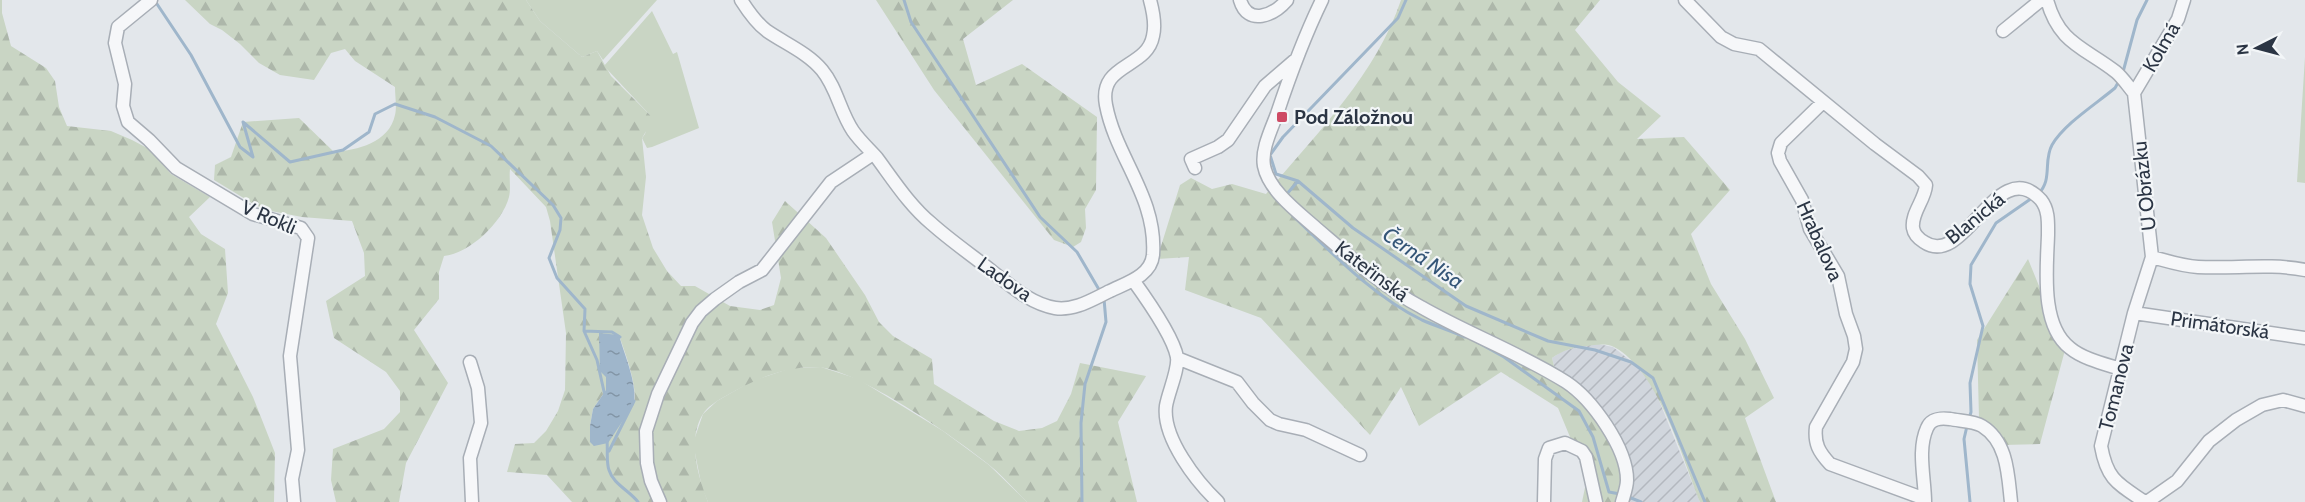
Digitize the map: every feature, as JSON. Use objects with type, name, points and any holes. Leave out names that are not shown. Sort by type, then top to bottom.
[{"type":"street","name":"Ladova","points":[[741,0],[755,20],[766,30],[805,54],[821,69],[831,83],[852,130],[906,197],[932,224],[1018,291],[1035,301],[1055,308],[1080,306],[1133,280],[1148,270],[1152,264],[1151,231],[1146,203],[1108,113],[1105,95],[1106,84],[1111,77],[1140,57],[1154,37],[1150,0]]},
{"type":"street","points":[[1240,0],[1242,6],[1253,15],[1264,16],[1277,11],[1287,0]]},
{"type":"street","name":"Kateřinská","points":[[1322,0],[1295,60],[1263,158],[1264,168],[1273,186],[1304,218],[1383,285],[1420,307],[1568,383],[1591,405],[1613,437],[1624,460],[1627,480],[1622,502]]},
{"type":"street","name":"Blanická","points":[[1685,0],[1721,37],[1734,44],[1759,49],[1918,176],[1926,185],[1925,194],[1913,219],[1914,231],[1928,245],[1938,246],[1948,242],[1971,226],[2001,193],[2014,188],[2026,190],[2041,201],[2048,215],[2047,299],[2054,326],[2069,348],[2121,369]]},
{"type":"street","points":[[2003,31],[2041,0]]},
{"type":"street","points":[[2047,0],[2060,32],[2079,48],[2117,73],[2134,93]]},
{"type":"street","name":"Kolmá","points":[[2134,93],[2178,19],[2184,0]]},
{"type":"street","name":"V Rokli","points":[[150,1],[118,27],[115,43],[125,84],[123,106],[128,122],[176,168],[254,214],[301,228],[308,238],[290,356],[298,450],[292,478],[294,502]]},
{"type":"street","points":[[1196,168],[1191,159],[1228,140],[1265,86],[1295,60]]},
{"type":"street","name":"U Obrázku","points":[[2134,93],[2152,257],[2198,267],[2250,266],[2305,270]]},
{"type":"street","name":"Hrabalova","points":[[1823,102],[1781,143],[1778,153],[1780,161],[1802,200],[1810,228],[1838,276],[1845,314],[1854,336],[1856,349],[1854,362],[1816,427],[1815,439],[1819,453],[1830,464],[1925,501]]},
{"type":"street","points":[[660,502],[651,481],[647,463],[646,431],[658,394],[693,323],[701,311],[715,299],[739,282],[762,270],[831,182],[873,154]]},
{"type":"street","name":"Tomanova","points":[[2146,502],[2112,478],[2104,463],[2101,447],[2134,313],[2152,257]]},
{"type":"street","points":[[1133,280],[1168,335],[1177,358],[1166,408],[1168,427],[1192,473],[1218,502]]},
{"type":"street","name":"Primátorská","points":[[2134,313],[2305,338]]},
{"type":"street","points":[[1177,358],[1237,382],[1270,420],[1306,430],[1360,455]]},
{"type":"street","points":[[470,362],[478,388],[481,423],[470,458],[472,502]]},
{"type":"street","points":[[2146,502],[2176,481],[2210,441],[2236,420],[2262,405],[2283,400],[2305,406]]},
{"type":"street","points":[[1925,501],[1923,436],[1928,424],[1938,418],[1982,426],[1995,439],[2007,463],[2011,502]]},
{"type":"street","points":[[1544,502],[1545,459],[1549,448],[1565,443],[1582,451],[1586,457],[1596,502]]},
{"type":"shaded area","points":[[1598,344],[1613,347],[1641,369],[1656,393],[1700,502],[1619,502],[1584,391],[1554,366],[1552,358],[1561,352],[1579,346]]},
{"type":"green space","points":[[0,0],[2,0],[2,13],[11,46],[46,68],[55,81],[59,107],[67,126],[111,131],[132,140],[151,150],[171,174],[210,197],[189,217],[201,234],[225,249],[228,293],[216,324],[253,397],[275,453],[274,502],[0,502]]},
{"type":"green space","points":[[185,0],[526,0],[540,21],[582,57],[597,51],[611,76],[650,115],[651,123],[642,138],[646,177],[642,215],[653,248],[667,271],[681,286],[695,286],[730,306],[760,310],[774,305],[781,278],[772,222],[785,201],[826,238],[865,295],[879,322],[893,336],[932,359],[934,384],[994,421],[1019,431],[1042,428],[1057,421],[1071,394],[1080,363],[1146,376],[1118,422],[1137,502],[1027,502],[988,464],[906,406],[857,380],[818,367],[793,369],[758,380],[712,404],[705,411],[698,424],[695,446],[698,470],[708,502],[572,502],[547,475],[507,472],[515,444],[534,443],[546,431],[558,411],[565,390],[566,333],[546,207],[510,169],[509,197],[500,217],[474,243],[454,254],[444,256],[439,272],[439,299],[414,330],[448,383],[406,463],[399,502],[336,502],[331,480],[333,449],[384,429],[400,412],[400,391],[386,372],[334,338],[326,301],[365,276],[364,253],[352,221],[302,217],[257,206],[214,180],[215,165],[231,157],[243,122],[299,118],[334,152],[362,147],[379,138],[392,125],[396,112],[395,87],[355,61],[345,49],[331,53],[314,80],[280,75],[259,63],[240,44],[210,24]],"holes":[[[619,335],[633,381],[635,399],[620,422],[590,442],[593,409],[606,390],[606,377]]]},
{"type":"green space","points":[[526,0],[657,0],[603,60],[597,51],[582,57],[540,21]]},
{"type":"green space","points":[[876,0],[1013,0],[963,39],[976,85],[1022,64],[1097,117],[1096,190],[1085,209],[1086,228],[1081,242],[1073,247],[1054,240],[934,90]]},
{"type":"green space","points":[[1401,0],[1600,0],[1575,30],[1618,82],[1661,116],[1637,139],[1684,137],[1730,190],[1691,234],[1711,284],[1745,339],[1774,398],[1745,418],[1776,502],[1700,502],[1667,416],[1656,394],[1630,358],[1608,345],[1573,348],[1552,358],[1554,366],[1584,391],[1628,458],[1619,502],[1582,502],[1587,478],[1558,408],[1501,372],[1419,426],[1401,387],[1370,435],[1261,318],[1185,290],[1189,257],[1157,259],[1180,185],[1191,178],[1212,189],[1232,184],[1266,194],[1343,103],[1360,79],[1376,54]]},
{"type":"green space","points":[[652,11],[673,54],[677,52],[699,128],[647,148],[642,138],[650,115],[604,66]]},
{"type":"green space","points":[[2305,57],[2305,183],[2297,182]]},
{"type":"green space","points":[[2028,259],[2065,350],[2040,444],[2002,445],[1994,430],[1979,418],[1977,340]]},
{"type":"green space","points":[[821,367],[858,379],[943,431],[989,465],[1027,502],[708,502],[702,488],[693,443],[703,414],[717,401],[752,381],[791,368]]},
{"type":"water","points":[[599,333],[619,335],[632,378],[634,404],[608,443],[594,446],[590,442],[593,409],[606,390],[606,377],[600,371]]},
{"type":"waterway","points":[[904,0],[911,22],[1040,217],[1077,252],[1101,293]]},
{"type":"waterway","name":"Černá Nisa","points":[[1406,0],[1398,18],[1283,137],[1270,155],[1276,174],[1298,181],[1353,228],[1466,306],[1548,341],[1595,350],[1631,362],[1653,378],[1705,502]]},
{"type":"waterway","points":[[2123,72],[2137,20],[2147,0]]},
{"type":"waterway","points":[[155,1],[191,55],[240,147],[253,157],[243,122],[290,162],[343,150],[369,132],[375,114],[395,104],[435,117],[491,146],[553,205],[561,218],[560,230],[549,258],[557,278],[585,309],[584,331],[597,360],[605,396]]},
{"type":"waterway","points":[[2038,194],[2043,189],[2047,177],[2049,151],[2057,137],[2115,88],[2119,81]]},
{"type":"waterway","points":[[1286,195],[1298,181]]},
{"type":"waterway","points":[[1969,419],[1971,412],[1970,383],[1983,326],[1970,284],[1971,265],[1996,223],[2032,198]]},
{"type":"waterway","points":[[1293,216],[1338,259],[1387,299],[1422,320],[1465,337]]},
{"type":"waterway","points":[[1082,502],[1081,423],[1085,384],[1106,322],[1104,299]]},
{"type":"waterway","points":[[584,331],[612,332],[620,337]]},
{"type":"waterway","points":[[1477,342],[1504,357],[1579,411],[1593,437],[1609,492],[1620,494]]},
{"type":"waterway","points":[[609,451],[634,401]]},
{"type":"waterway","points":[[1967,426],[1964,439],[1970,502]]},
{"type":"waterway","points":[[607,441],[611,475],[638,502]]},
{"type":"waterway","points":[[1626,496],[1641,502]]},
{"type":"place","name":"Pod Záložnou","points":[[1282,117]]}]
